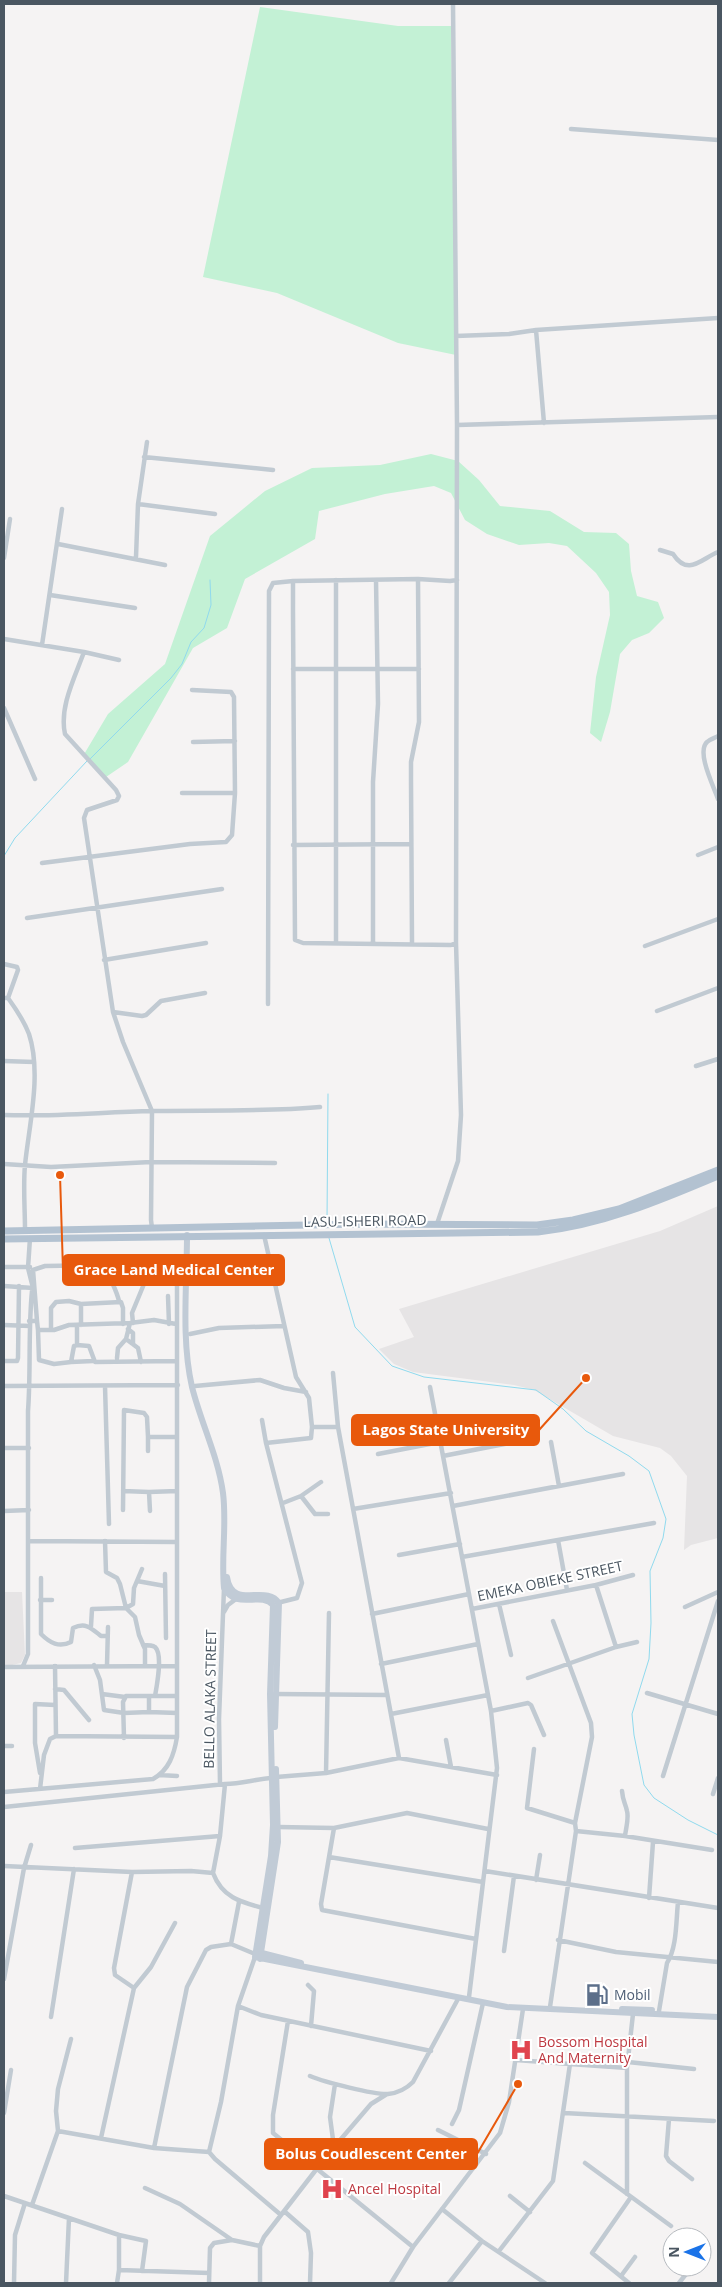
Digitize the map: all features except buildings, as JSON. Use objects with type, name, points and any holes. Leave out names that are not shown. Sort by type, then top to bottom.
[{"type":"main road","name":"LASU-ISHERI ROAD","points":[[4,1231],[328,1225],[537,1224],[573,1220],[632,1204],[718,1170]]},
{"type":"main road","name":"LASU-ISHERI ROAD","points":[[4,1239],[264,1234],[508,1233],[574,1227],[626,1214],[718,1176]]},
{"type":"street","points":[[437,1224],[458,1161],[460,1142],[456,943],[457,425],[453,4]]},
{"type":"street","points":[[571,129],[718,140]]},
{"type":"street","points":[[456,336],[509,334],[536,330],[718,318]]},
{"type":"street","points":[[536,330],[544,423]]},
{"type":"street","points":[[457,425],[718,417]]},
{"type":"street","points":[[136,557],[138,504],[147,442]]},
{"type":"street","points":[[144,456],[273,470]]},
{"type":"street","points":[[138,504],[215,514]]},
{"type":"street","points":[[42,645],[62,509]]},
{"type":"street","points":[[4,558],[10,519]]},
{"type":"street","points":[[58,544],[136,557],[165,565]]},
{"type":"street","points":[[660,550],[673,554],[678,562],[686,566],[700,563],[718,552]]},
{"type":"street","points":[[412,943],[410,780],[418,734],[418,579]]},
{"type":"street","points":[[336,580],[336,943]]},
{"type":"street","points":[[373,943],[373,782],[377,729],[376,580]]},
{"type":"street","points":[[268,1004],[269,591],[274,583],[293,581],[457,580]]},
{"type":"street","points":[[293,581],[295,940],[304,943],[452,945],[456,943]]},
{"type":"street","points":[[50,595],[134,608]]},
{"type":"street","points":[[4,639],[84,652],[119,660]]},
{"type":"street","points":[[84,652],[67,700],[64,722],[65,734],[116,790],[119,796],[118,800],[87,810],[84,813],[113,1012],[123,1042],[152,1111],[152,1228]]},
{"type":"street","points":[[293,669],[419,669]]},
{"type":"street","points":[[42,863],[226,842],[232,835],[235,793],[235,741],[232,694],[221,690],[192,690]]},
{"type":"street","points":[[4,708],[36,779]]},
{"type":"street","points":[[718,736],[707,742],[703,750],[704,760],[718,800]]},
{"type":"street","points":[[193,742],[235,741]]},
{"type":"street","points":[[182,794],[235,793]]},
{"type":"street","points":[[293,845],[411,844]]},
{"type":"street","points":[[698,855],[718,847]]},
{"type":"street","points":[[27,918],[222,889]]},
{"type":"street","points":[[646,946],[718,920]]},
{"type":"street","points":[[104,960],[206,943]]},
{"type":"street","points":[[4,964],[17,967],[18,970],[6,998],[20,1015],[29,1035],[34,1062],[32,1116],[25,1166],[25,1230]]},
{"type":"street","points":[[658,1011],[718,988]]},
{"type":"street","points":[[113,1012],[142,1016],[146,1015],[161,1001],[205,993]]},
{"type":"street","points":[[696,1066],[718,1059]]},
{"type":"street","points":[[4,1060],[34,1062]]},
{"type":"street","points":[[4,1115],[32,1116],[152,1111],[275,1111],[320,1107]]},
{"type":"street","points":[[4,1164],[25,1166],[151,1162],[275,1163]]},
{"type":"street","points":[[264,1234],[296,1377],[306,1392],[312,1427],[311,1438],[266,1443]]},
{"type":"street","points":[[189,1235],[192,1369],[195,1386],[219,1458],[226,1491],[228,1583],[232,1590],[238,1594],[272,1597],[276,1604],[273,1825],[257,1955]]},
{"type":"street","points":[[189,1235],[187,1334],[189,1370],[195,1399],[220,1473],[224,1588],[230,1596],[236,1599],[265,1600],[276,1604],[297,1598],[302,1583],[266,1443],[262,1420]]},
{"type":"street","points":[[30,1238],[28,1268],[33,1288],[29,1324],[31,1387],[28,1654],[33,1666]]},
{"type":"street","points":[[4,1267],[176,1264],[176,1361],[178,1385],[177,1713],[174,1755],[159,1775]]},
{"type":"street","points":[[117,1358],[118,1348],[126,1339],[128,1329],[132,1323],[132,1313],[144,1284],[145,1265]]},
{"type":"street","points":[[106,1266],[109,1280],[116,1287],[120,1301],[123,1304],[123,1324]]},
{"type":"street","points":[[44,1267],[32,1270],[39,1360],[54,1364],[93,1361],[97,1363],[176,1361]]},
{"type":"street","points":[[4,1286],[33,1288]]},
{"type":"street","points":[[4,1361],[17,1361],[18,1358],[18,1286]]},
{"type":"street","points":[[168,1296],[169,1324]]},
{"type":"street","points":[[51,1330],[51,1308],[56,1302],[69,1300],[80,1304],[120,1301]]},
{"type":"street","points":[[70,1362],[74,1346],[77,1345],[80,1304]]},
{"type":"street","points":[[4,1326],[29,1324],[37,1320]]},
{"type":"street","points":[[38,1330],[154,1320],[176,1324]]},
{"type":"street","points":[[190,1334],[219,1328],[284,1326]]},
{"type":"street","points":[[128,1329],[133,1334],[133,1344]]},
{"type":"street","points":[[126,1339],[138,1348],[141,1362]]},
{"type":"street","points":[[77,1345],[88,1346],[93,1361]]},
{"type":"street","points":[[333,1374],[338,1427],[399,1758]]},
{"type":"street","points":[[195,1386],[260,1380],[284,1388],[306,1392]]},
{"type":"street","points":[[4,1386],[178,1385]]},
{"type":"street","points":[[105,1386],[109,1524]]},
{"type":"street","points":[[430,1387],[491,1710],[496,1775],[469,1996]]},
{"type":"street","points":[[122,1510],[124,1410],[144,1413],[147,1417],[148,1451]]},
{"type":"street","points":[[312,1427],[338,1427]]},
{"type":"street","points":[[148,1437],[177,1437]]},
{"type":"street","points":[[443,1456],[536,1438]]},
{"type":"street","points":[[378,1454],[440,1442]]},
{"type":"street","points":[[551,1442],[559,1486]]},
{"type":"street","points":[[4,1448],[29,1448]]},
{"type":"street","points":[[453,1506],[623,1474]]},
{"type":"street","points":[[282,1503],[301,1496],[321,1482]]},
{"type":"street","points":[[123,1491],[177,1492]]},
{"type":"street","points":[[149,1492],[150,1511]]},
{"type":"street","points":[[353,1509],[451,1493]]},
{"type":"street","points":[[301,1496],[316,1514],[328,1514]]},
{"type":"street","points":[[4,1510],[29,1510]]},
{"type":"street","points":[[462,1557],[654,1522]]},
{"type":"street","points":[[558,1540],[567,1590]]},
{"type":"street","points":[[29,1541],[177,1542]]},
{"type":"street","points":[[105,1541],[106,1572],[117,1578],[126,1608],[135,1616],[146,1649],[146,1666]]},
{"type":"street","points":[[400,1555],[460,1544]]},
{"type":"street","points":[[90,1626],[92,1609],[126,1608],[134,1602],[134,1588],[142,1569]]},
{"type":"street","points":[[165,1574],[166,1638]]},
{"type":"street","name":"EMEKA OBIEKE STREET","points":[[472,1609],[596,1585],[633,1575]]},
{"type":"street","points":[[41,1578],[41,1634],[50,1643],[61,1645],[71,1642],[75,1626],[90,1626],[101,1636],[107,1636]]},
{"type":"street","points":[[137,1581],[165,1586]]},
{"type":"street","points":[[596,1585],[616,1647]]},
{"type":"street","name":"BELLO ALAKA STREET","points":[[214,1873],[220,1836],[222,1784],[219,1719],[224,1588]]},
{"type":"street","points":[[685,1607],[718,1592]]},
{"type":"street","points":[[372,1614],[469,1594]]},
{"type":"street","name":"BELLO ALAKA STREET","points":[[223,1613],[228,1605],[236,1599]]},
{"type":"street","points":[[40,1600],[52,1600]]},
{"type":"street","points":[[663,1776],[718,1601]]},
{"type":"street","points":[[166,1603],[178,1602]]},
{"type":"street","points":[[209,2152],[221,2102],[238,2006],[257,1955],[278,1827],[270,1694],[276,1604]]},
{"type":"street","points":[[499,1604],[511,1655]]},
{"type":"street","points":[[326,1773],[329,1613]]},
{"type":"street","points":[[29,1620],[40,1620]]},
{"type":"street","points":[[550,2007],[558,1940],[576,1831],[575,1824],[592,1737],[591,1723],[553,1621]]},
{"type":"street","points":[[107,1665],[108,1627]]},
{"type":"street","points":[[528,1678],[616,1647],[637,1642]]},
{"type":"street","points":[[381,1664],[478,1644]]},
{"type":"street","points":[[144,1645],[153,1646],[157,1650],[159,1666],[155,1696]]},
{"type":"street","points":[[22,1666],[28,1654]]},
{"type":"street","points":[[94,1665],[100,1680],[104,1710],[124,1713],[177,1713]]},
{"type":"street","points":[[55,1666],[54,1705],[56,1736]]},
{"type":"street","points":[[4,1667],[177,1666]]},
{"type":"street","points":[[54,1689],[64,1690],[88,1720]]},
{"type":"street","points":[[647,1693],[718,1714]]},
{"type":"street","points":[[102,1694],[125,1697],[128,1695],[177,1696]]},
{"type":"street","points":[[275,1694],[328,1696],[387,1695]]},
{"type":"street","points":[[390,1714],[488,1695]]},
{"type":"street","points":[[149,1696],[149,1712]]},
{"type":"street","points":[[124,1738],[125,1697]]},
{"type":"street","points":[[491,1710],[528,1703],[531,1705],[544,1735]]},
{"type":"street","points":[[41,1777],[36,1742],[35,1704],[54,1705]]},
{"type":"street","points":[[40,1789],[46,1748],[50,1739],[56,1736],[176,1737]]},
{"type":"street","points":[[446,1740],[451,1767]]},
{"type":"street","points":[[4,1746],[12,1746]]},
{"type":"street","points":[[534,1748],[527,1808],[575,1824]]},
{"type":"street","points":[[4,1807],[222,1784],[243,1784],[248,1780],[326,1773],[399,1758],[496,1775]]},
{"type":"street","points":[[4,1792],[144,1780],[159,1775],[177,1776]]},
{"type":"street","points":[[713,1794],[718,1778]]},
{"type":"street","points":[[622,1791],[623,1804],[627,1809],[625,1836]]},
{"type":"street","points":[[278,1827],[334,1828],[407,1813],[488,1829]]},
{"type":"street","points":[[334,1828],[321,1904],[325,1912],[476,1939]]},
{"type":"street","points":[[576,1831],[625,1836],[712,1850]]},
{"type":"street","points":[[75,1848],[220,1836]]},
{"type":"street","points":[[649,1898],[653,1842]]},
{"type":"street","points":[[4,1979],[24,1868],[31,1845]]},
{"type":"street","points":[[536,1880],[540,1855]]},
{"type":"street","points":[[329,1857],[482,1882]]},
{"type":"street","points":[[4,1866],[132,1872],[191,1871],[214,1873],[222,1889],[239,1902],[263,1908]]},
{"type":"street","points":[[51,2018],[74,1869]]},
{"type":"street","points":[[485,1871],[718,1908]]},
{"type":"street","points":[[132,1872],[114,1968],[115,1975],[134,1988]]},
{"type":"street","points":[[504,1951],[514,1876]]},
{"type":"street","points":[[230,1944],[239,1902]]},
{"type":"street","points":[[659,2011],[667,1963],[671,1958],[678,1902]]},
{"type":"street","points":[[102,2138],[134,1988],[151,1967],[175,1923]]},
{"type":"street","points":[[558,1940],[616,1952],[718,1962]]},
{"type":"street","points":[[154,2148],[187,1987],[206,1950],[211,1947],[230,1944],[257,1955],[458,1999],[523,2009],[633,2014],[718,2015]]},
{"type":"street","points":[[257,1955],[507,2003],[550,2007],[718,2015]]},
{"type":"street","points":[[308,1985],[314,1991],[311,2026]]},
{"type":"street","points":[[260,2283],[260,2246],[264,2238],[334,2147],[371,2104],[387,2094],[408,2086],[432,2051],[458,1999]]},
{"type":"street","points":[[452,2124],[460,2110],[483,2003]]},
{"type":"street","points":[[238,2006],[261,2015],[432,2051]]},
{"type":"street","points":[[390,2283],[413,2247],[500,2134],[509,2102],[523,2009]]},
{"type":"street","points":[[629,2283],[594,2255],[592,2251],[629,2195],[628,2065],[633,2014]]},
{"type":"street","points":[[288,2021],[273,2115],[272,2133],[413,2247]]},
{"type":"street","points":[[32,2205],[58,2130],[56,2111],[58,2089],[71,2039]]},
{"type":"street","points":[[516,2060],[694,2069]]},
{"type":"street","points":[[500,2251],[553,2182],[570,2064]]},
{"type":"street","points":[[4,2113],[11,2070]]},
{"type":"street","points":[[310,2076],[335,2084],[387,2094]]},
{"type":"street","points":[[334,2147],[330,2117],[335,2084]]},
{"type":"street","points":[[564,2113],[714,2121]]},
{"type":"street","points":[[669,2119],[666,2156],[669,2161],[692,2178]]},
{"type":"street","points":[[58,2130],[154,2148],[209,2152],[215,2159],[308,2232],[311,2253],[310,2283]]},
{"type":"street","points":[[438,2130],[486,2154]]},
{"type":"street","points":[[585,2163],[671,2226]]},
{"type":"street","points":[[145,2188],[180,2204],[232,2240]]},
{"type":"street","points":[[4,2196],[119,2235],[146,2242],[142,2271]]},
{"type":"street","points":[[510,2196],[530,2212]]},
{"type":"street","points":[[14,2283],[15,2235],[25,2203]]},
{"type":"street","points":[[442,2209],[482,2241],[500,2251],[545,2283]]},
{"type":"street","points":[[66,2283],[69,2218]]},
{"type":"street","points":[[117,2283],[119,2235]]},
{"type":"street","points":[[209,2283],[210,2248],[214,2243],[232,2240],[260,2246]]},
{"type":"street","points":[[449,2283],[482,2241]]},
{"type":"street","points":[[621,2276],[635,2257]]},
{"type":"street","points":[[119,2270],[209,2274]]},
{"type":"shaded area","points":[[718,1206],[718,1538],[691,1545],[684,1550],[687,1476],[671,1456],[660,1448],[613,1436],[534,1390],[514,1385],[413,1372],[394,1364],[379,1349],[414,1337],[399,1309],[660,1231]]},
{"type":"shaded area","points":[[4,1592],[22,1592],[25,1655],[21,1663],[12,1665],[4,1665]]},
{"type":"green space","points":[[260,7],[398,26],[451,26],[456,355],[398,343],[277,293],[203,277]]},
{"type":"green space","points":[[431,454],[458,461],[479,480],[500,506],[550,511],[584,532],[616,533],[629,544],[631,571],[637,596],[658,602],[664,618],[649,633],[632,640],[620,654],[610,712],[601,742],[590,733],[596,677],[610,615],[609,592],[596,573],[567,546],[549,543],[519,545],[487,534],[465,520],[451,493],[434,486],[385,494],[319,511],[315,539],[245,579],[227,628],[193,648],[128,762],[106,777],[83,756],[108,714],[165,664],[210,536],[265,491],[312,468],[380,465]]},
{"type":"waterway","points":[[90,759],[171,678],[182,664],[191,642],[204,628],[211,605],[210,580]]},
{"type":"waterway","points":[[4,856],[15,838],[87,761]]},
{"type":"waterway","points":[[327,1222],[328,1094]]},
{"type":"waterway","points":[[329,1238],[355,1327],[392,1366],[424,1377],[536,1390],[563,1409],[586,1431],[629,1456],[649,1471],[666,1519],[663,1538],[650,1571],[651,1623],[649,1659],[632,1714],[634,1735],[644,1785],[654,1798],[688,1820],[718,1835]]},
{"type":"place","name":"Grace Land Medical Center","points":[[60,1175]]},
{"type":"place","name":"Lagos State University","points":[[586,1378]]},
{"type":"place","name":"Mobil","points":[[597,1995]]},
{"type":"place","name":"Bossom Hospital And Maternity","points":[[521,2050]]},
{"type":"place","name":"Bolus Coudlescent Center","points":[[518,2084]]},
{"type":"place","name":"Ancel Hospital","points":[[332,2189]]}]
